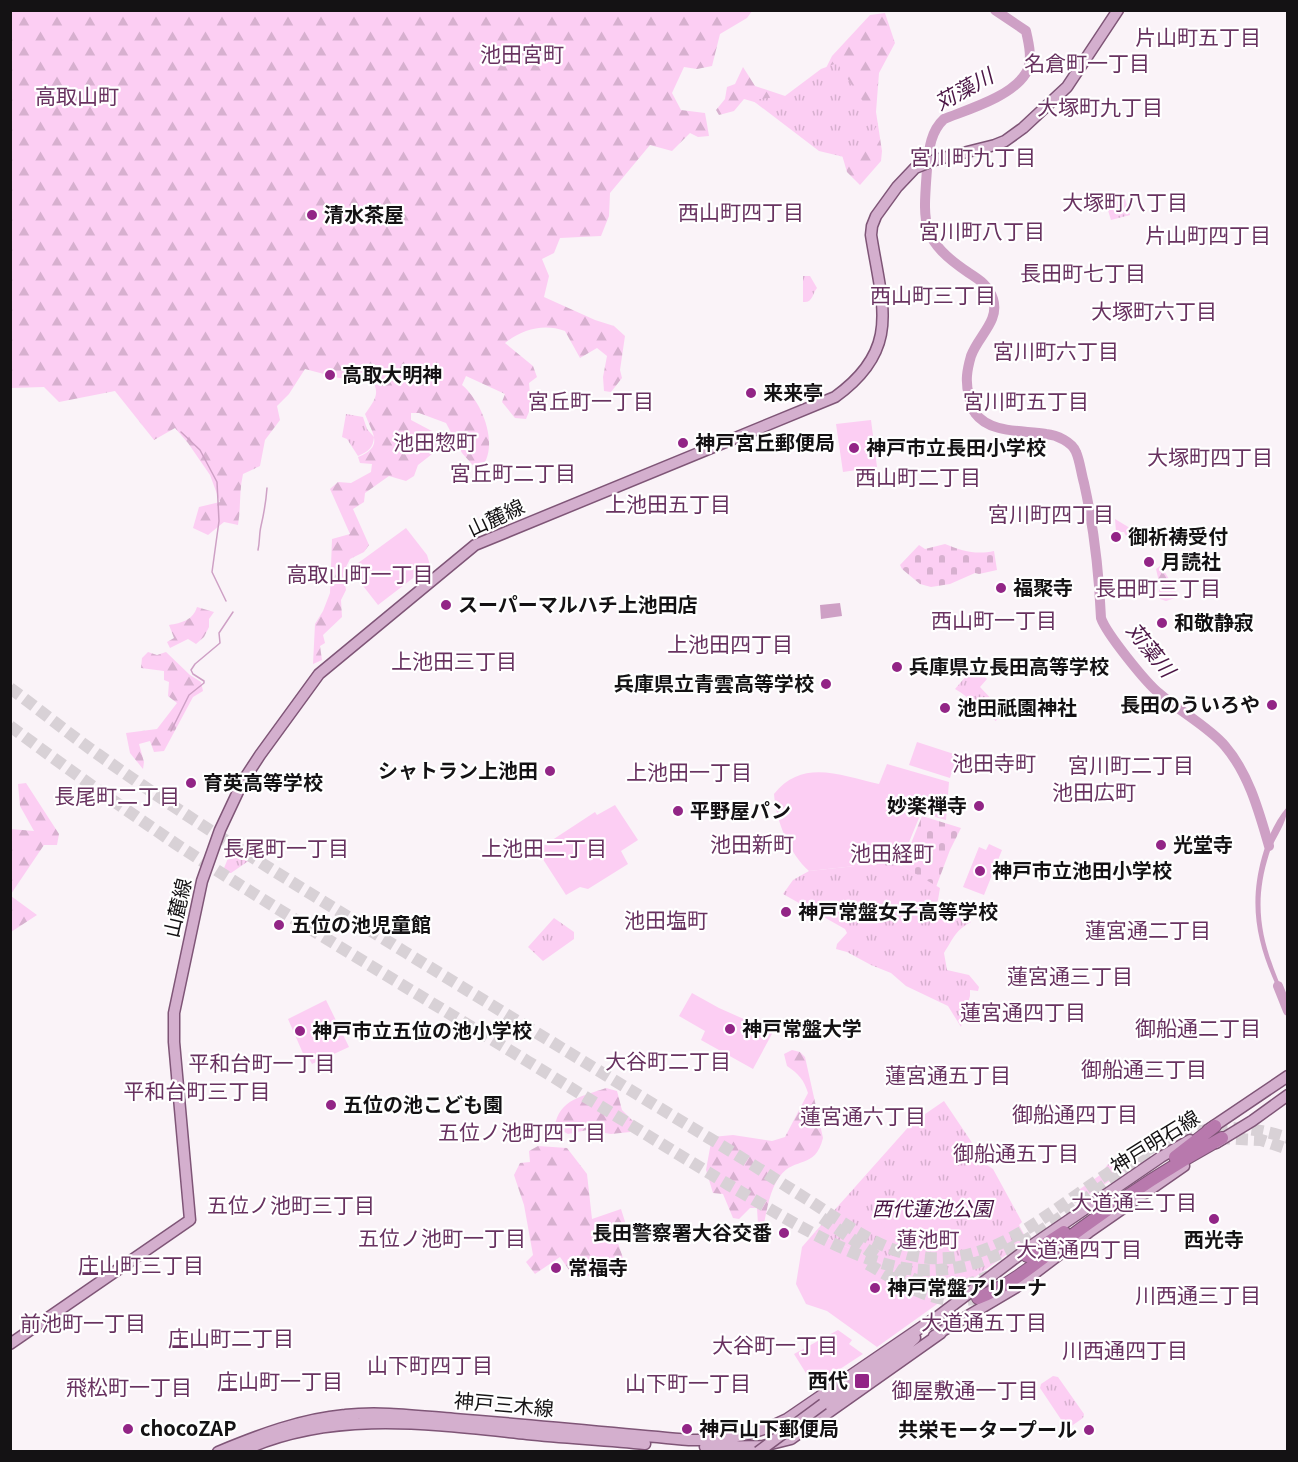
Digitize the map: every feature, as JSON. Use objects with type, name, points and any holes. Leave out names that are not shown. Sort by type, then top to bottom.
[{"type":"highway","points":[[1027,1256],[1151,1174],[1215,1126]]},
{"type":"highway","points":[[978,1298],[1017,1276],[1120,1199],[1172,1165],[1222,1138]]},
{"type":"main road","name":"山麓線","points":[[10,1344],[190,1220],[174,1042],[174,1013],[202,881],[220,830],[243,781],[312,681],[475,545],[834,397],[850,386],[862,375],[874,357],[881,338],[884,314],[871,235],[876,216],[897,187],[915,168],[935,160],[1005,141],[1023,128],[1067,87],[1118,10]]},
{"type":"main road","name":"神戸明石線","points":[[761,1450],[901,1351],[932,1320],[1031,1246],[1161,1157],[1215,1126],[1287,1076]]},
{"type":"main road","name":"神戸明石線","points":[[901,1351],[941,1334],[1015,1288],[1222,1138],[1252,1121],[1287,1095]]},
{"type":"main road","name":"神戸三木線","points":[[240,1452],[298,1431],[339,1424],[364,1423],[436,1426],[688,1447],[739,1445],[761,1431],[787,1419],[932,1320]]},
{"type":"main road","name":"神戸三木線","points":[[218,1452],[263,1434],[303,1422],[364,1414],[481,1421],[739,1445],[761,1450],[791,1439],[941,1334]]},
{"type":"green space","points":[[11,10],[752,11],[747,18],[720,34],[712,66],[697,69],[684,67],[672,93],[681,110],[705,113],[709,136],[698,137],[690,133],[672,151],[650,145],[610,193],[609,216],[601,236],[560,238],[554,253],[542,259],[549,276],[544,297],[614,326],[625,336],[620,370],[622,378],[611,392],[604,391],[603,377],[607,356],[597,348],[580,358],[565,331],[541,328],[526,331],[512,338],[505,343],[533,366],[537,377],[529,383],[531,407],[526,419],[515,418],[502,402],[505,394],[466,376],[462,385],[475,400],[488,430],[489,451],[479,472],[462,453],[446,423],[419,413],[411,413],[411,420],[445,438],[436,451],[418,465],[414,476],[406,481],[389,476],[365,493],[364,502],[353,509],[369,545],[364,552],[350,559],[343,573],[346,590],[341,600],[342,617],[323,635],[325,643],[320,646],[322,660],[313,664],[315,624],[330,593],[332,539],[350,534],[330,489],[338,482],[351,483],[371,472],[372,464],[360,463],[358,457],[371,449],[374,444],[373,434],[365,414],[375,397],[376,389],[371,380],[339,378],[305,369],[289,394],[277,406],[280,420],[265,440],[260,466],[243,474],[238,525],[224,522],[208,535],[193,528],[199,507],[220,502],[210,475],[175,428],[154,440],[115,391],[59,402],[44,387],[11,388]]},
{"type":"green space","points":[[885,13],[895,43],[879,73],[876,112],[882,151],[881,161],[860,185],[847,172],[820,80],[832,56],[870,15]]},
{"type":"green space","points":[[837,63],[878,124],[863,147],[844,157],[819,151],[752,100],[785,96],[821,69]]},
{"type":"green space","points":[[743,67],[755,86],[806,103],[783,110],[744,99],[734,111],[719,115],[716,110],[725,99],[727,87],[735,84]]},
{"type":"green space","points":[[1125,199],[1130,215],[1111,220],[1106,204]]},
{"type":"green space","points":[[803,276],[810,276],[817,288],[811,300],[806,302],[803,302]]},
{"type":"green space","points":[[346,414],[363,417],[367,429],[374,437],[370,449],[358,456],[347,439],[342,437]]},
{"type":"green space","points":[[871,420],[877,467],[843,472],[836,424]]},
{"type":"green space","points":[[1115,519],[1135,531],[1145,544],[1140,547],[1134,538],[1126,536],[1124,532],[1116,532]]},
{"type":"green space","points":[[406,528],[427,555],[430,565],[378,605],[353,573],[354,566]]},
{"type":"green space","points":[[945,544],[969,552],[994,551],[997,570],[975,573],[950,584],[931,587],[920,584],[902,569],[900,565],[919,545],[925,549]]},
{"type":"green space","points":[[1160,566],[1178,597],[1166,601],[1160,599],[1159,589],[1170,588],[1164,588],[1162,582],[1159,582],[1156,569]]},
{"type":"green space","points":[[197,607],[214,612],[209,619],[209,627],[204,637],[196,644],[188,639],[170,648],[167,642],[174,638],[169,625],[186,620],[193,615]]},
{"type":"green space","points":[[148,652],[157,655],[166,652],[190,675],[201,682],[203,691],[193,697],[164,751],[154,752],[150,741],[139,744],[144,762],[143,769],[130,753],[126,733],[157,729],[177,703],[168,696],[169,682],[164,680],[164,671],[141,668],[142,658]]},
{"type":"green space","points":[[974,667],[987,679],[980,687],[999,707],[1000,713],[996,721],[955,689]]},
{"type":"green space","points":[[917,742],[957,755],[950,778],[909,765]]},
{"type":"green space","points":[[887,764],[949,782],[946,820],[921,813],[905,852],[883,863],[809,871],[795,855],[785,836],[774,794],[785,783],[797,776],[810,773],[837,774],[879,784]]},
{"type":"green space","points":[[26,783],[59,834],[57,845],[44,845],[11,894],[11,829],[34,831],[20,806],[18,784]]},
{"type":"green space","points":[[615,805],[638,840],[621,851],[628,864],[588,889],[580,887],[566,895],[537,850],[595,812],[597,815]]},
{"type":"green space","points":[[922,816],[961,828],[936,887],[902,866]]},
{"type":"green space","points":[[235,841],[242,842],[241,848],[263,851],[231,873],[222,873]]},
{"type":"green space","points":[[989,844],[1002,850],[984,895],[963,887],[979,847],[986,850]]},
{"type":"green space","points":[[883,863],[902,866],[940,888],[934,909],[953,918],[964,916],[971,922],[959,931],[944,953],[947,970],[969,975],[979,987],[978,991],[970,990],[961,1027],[948,1006],[906,986],[891,973],[836,949],[837,944],[847,933],[845,929],[783,894],[793,880],[809,871]]},
{"type":"green space","points":[[11,896],[37,915],[11,932]]},
{"type":"green space","points":[[554,918],[574,932],[574,939],[543,961],[528,947]]},
{"type":"green space","points":[[692,993],[719,1008],[773,1032],[753,1069],[701,1040],[705,1031],[679,1016]]},
{"type":"green space","points":[[326,1000],[349,1047],[312,1064],[308,1057],[305,1058],[288,1019]]},
{"type":"green space","points":[[792,1050],[800,1052],[805,1057],[823,1138],[815,1155],[792,1166],[780,1176],[771,1193],[764,1224],[758,1225],[757,1208],[750,1208],[739,1219],[733,1218],[723,1194],[713,1193],[706,1170],[712,1137],[733,1135],[772,1141],[785,1137],[808,1093],[805,1084],[787,1066],[784,1054]]},
{"type":"green space","points":[[606,1088],[617,1091],[622,1110],[634,1122],[630,1132],[611,1134],[587,1130],[568,1134],[555,1127],[561,1110],[567,1104],[581,1096]]},
{"type":"green space","name":"西代蓮池公園","points":[[944,1101],[987,1165],[993,1169],[1022,1222],[1019,1225],[1027,1240],[954,1292],[949,1284],[926,1284],[815,1232],[912,1123]]},
{"type":"green space","points":[[1143,1142],[1147,1142],[1152,1149],[1151,1154],[1082,1199],[1078,1192],[1080,1189],[1100,1175],[1108,1164]]},
{"type":"green space","points":[[538,1146],[567,1148],[587,1174],[592,1219],[621,1209],[627,1228],[616,1237],[628,1273],[574,1277],[560,1257],[535,1274],[526,1262],[533,1255],[524,1205],[514,1175],[520,1163],[530,1162],[529,1151]]},
{"type":"green space","points":[[928,1182],[937,1201],[958,1231],[956,1235],[910,1265],[896,1238],[882,1225],[880,1215],[921,1184]]},
{"type":"green space","name":"神戸常盤アリーナ","points":[[815,1232],[926,1284],[949,1284],[954,1292],[877,1347],[827,1311],[806,1304],[796,1284],[802,1247]]},
{"type":"green space","points":[[838,1330],[852,1340],[849,1344],[863,1354],[814,1386],[794,1354]]},
{"type":"green space","points":[[1053,1376],[1058,1377],[1084,1414],[1083,1418],[1070,1427],[1066,1427],[1040,1388],[1041,1384]]},
{"type":"shaded area","points":[[840,603],[842,616],[821,619],[820,605]]},
{"type":"shaded area","points":[[1287,807],[1283,825],[1269,854],[1261,894],[1261,912],[1266,946],[1287,1001],[1287,1008],[1263,953],[1256,916],[1256,897],[1257,878],[1266,844],[1275,824]]},
{"type":"waterway","name":"苅藻川","points":[[995,10],[1026,31],[1030,52],[1026,73],[1010,89],[1000,95],[944,119],[933,136],[927,169],[926,217],[933,240],[941,251],[984,284],[993,299],[994,314],[974,349],[968,366],[967,385],[972,407],[981,420],[989,425],[1008,430],[1055,436],[1068,442],[1074,448],[1091,517],[1101,618],[1104,625],[1146,680],[1225,746],[1247,781],[1269,846]]},
{"type":"waterway","points":[[181,432],[200,450],[217,482],[219,521],[212,572],[226,601]]},
{"type":"waterway","points":[[258,550],[267,488]]},
{"type":"waterway","points":[[171,731],[189,695],[204,683],[191,670],[220,643],[219,633],[233,612]]},
{"type":"waterway","points":[[1278,986],[1288,1011]]},
{"type":"tunnel","points":[[10,688],[136,781],[250,856],[734,1153],[852,1229],[897,1251],[929,1258],[944,1258],[959,1257],[987,1249],[1026,1229],[1126,1162],[1154,1146],[1185,1135],[1216,1129],[1251,1129],[1288,1138]]},
{"type":"tunnel","points":[[10,726],[176,844],[307,927],[729,1185],[817,1235],[869,1259],[903,1268],[938,1270],[971,1264],[1002,1253],[1031,1237],[1140,1162],[1169,1148]]},
{"type":"tunnel","points":[[1218,1138],[1261,1140],[1288,1149]]},
{"type":"tunnel","points":[[822,1218],[879,1258]]},
{"type":"tunnel","points":[[868,1264],[907,1286],[934,1297],[948,1300],[978,1298]]},
{"type":"tunnel","points":[[896,1269],[920,1282],[942,1287],[964,1285],[989,1276]]},
{"type":"place","name":"清水茶屋","points":[[312,215]]},
{"type":"place","name":"高取大明神","points":[[330,375]]},
{"type":"place","name":"来来亭","points":[[751,393]]},
{"type":"place","name":"神戸宮丘郵便局","points":[[683,443]]},
{"type":"place","name":"神戸市立長田小学校","points":[[854,448]]},
{"type":"place","name":"御祈祷受付","points":[[1116,537]]},
{"type":"place","name":"月読社","points":[[1149,562]]},
{"type":"place","name":"福聚寺","points":[[1001,588]]},
{"type":"place","name":"スーパーマルハチ上池田店","points":[[446,605]]},
{"type":"place","name":"和敬静寂","points":[[1162,623]]},
{"type":"place","name":"兵庫県立長田高等学校","points":[[897,667]]},
{"type":"place","name":"兵庫県立青雲高等学校","points":[[826,684]]},
{"type":"place","name":"長田のういろや","points":[[1272,705]]},
{"type":"place","name":"池田祇園神社","points":[[945,708]]},
{"type":"place","name":"シャトラン上池田","points":[[550,771]]},
{"type":"place","name":"育英高等学校","points":[[191,783]]},
{"type":"place","name":"妙楽禅寺","points":[[979,806]]},
{"type":"place","name":"平野屋パン","points":[[678,811]]},
{"type":"place","name":"光堂寺","points":[[1161,845]]},
{"type":"place","name":"神戸市立池田小学校","points":[[980,871]]},
{"type":"place","name":"神戸常盤女子高等学校","points":[[786,912]]},
{"type":"place","name":"五位の池児童館","points":[[279,925]]},
{"type":"place","name":"神戸常盤大学","points":[[730,1029]]},
{"type":"place","name":"神戸市立五位の池小学校","points":[[300,1031]]},
{"type":"place","name":"五位の池こども園","points":[[331,1105]]},
{"type":"place","name":"西光寺","points":[[1214,1219]]},
{"type":"place","name":"長田警察署大谷交番","points":[[784,1233]]},
{"type":"place","name":"常福寺","points":[[556,1268]]},
{"type":"place","name":"神戸常盤アリーナ","points":[[875,1288]]},
{"type":"place","name":"西代","points":[[862,1381]]},
{"type":"place","name":"chocoZAP","points":[[128,1429]]},
{"type":"place","name":"神戸山下郵便局","points":[[687,1429]]},
{"type":"place","name":"共栄モータープール","points":[[1089,1430]]},
{"type":"district","name":"片山町五丁目","points":[[1198,38]]},
{"type":"district","name":"池田宮町","points":[[522,55]]},
{"type":"district","name":"名倉町一丁目","points":[[1087,64]]},
{"type":"district","name":"高取山町","points":[[77,97]]},
{"type":"district","name":"大塚町九丁目","points":[[1100,108]]},
{"type":"district","name":"宮川町九丁目","points":[[973,158]]},
{"type":"district","name":"大塚町八丁目","points":[[1125,203]]},
{"type":"district","name":"西山町四丁目","points":[[741,213]]},
{"type":"district","name":"宮川町八丁目","points":[[982,232]]},
{"type":"district","name":"片山町四丁目","points":[[1208,236]]},
{"type":"district","name":"長田町七丁目","points":[[1083,274]]},
{"type":"district","name":"西山町三丁目","points":[[933,296]]},
{"type":"district","name":"大塚町六丁目","points":[[1154,312]]},
{"type":"district","name":"宮川町六丁目","points":[[1056,352]]},
{"type":"district","name":"宮丘町一丁目","points":[[591,402]]},
{"type":"district","name":"宮川町五丁目","points":[[1026,402]]},
{"type":"district","name":"池田惣町","points":[[435,443]]},
{"type":"district","name":"大塚町四丁目","points":[[1210,458]]},
{"type":"district","name":"宮丘町二丁目","points":[[513,474]]},
{"type":"district","name":"西山町二丁目","points":[[918,478]]},
{"type":"district","name":"上池田五丁目","points":[[668,505]]},
{"type":"district","name":"宮川町四丁目","points":[[1051,515]]},
{"type":"district","name":"高取山町一丁目","points":[[360,575]]},
{"type":"district","name":"長田町三丁目","points":[[1158,589]]},
{"type":"district","name":"西山町一丁目","points":[[994,621]]},
{"type":"district","name":"上池田四丁目","points":[[730,645]]},
{"type":"district","name":"上池田三丁目","points":[[454,662]]},
{"type":"district","name":"池田寺町","points":[[994,764]]},
{"type":"district","name":"宮川町二丁目","points":[[1131,766]]},
{"type":"district","name":"上池田一丁目","points":[[689,773]]},
{"type":"district","name":"池田広町","points":[[1094,793]]},
{"type":"district","name":"長尾町二丁目","points":[[117,797]]},
{"type":"district","name":"池田新町","points":[[752,845]]},
{"type":"district","name":"長尾町一丁目","points":[[286,849]]},
{"type":"district","name":"上池田二丁目","points":[[544,849]]},
{"type":"district","name":"池田経町","points":[[892,854]]},
{"type":"district","name":"池田塩町","points":[[666,921]]},
{"type":"district","name":"蓮宮通二丁目","points":[[1148,931]]},
{"type":"district","name":"蓮宮通三丁目","points":[[1070,977]]},
{"type":"district","name":"蓮宮通四丁目","points":[[1023,1013]]},
{"type":"district","name":"御船通二丁目","points":[[1198,1029]]},
{"type":"district","name":"大谷町二丁目","points":[[668,1062]]},
{"type":"district","name":"平和台町一丁目","points":[[262,1064]]},
{"type":"district","name":"御船通三丁目","points":[[1144,1070]]},
{"type":"district","name":"蓮宮通五丁目","points":[[948,1076]]},
{"type":"district","name":"平和台町三丁目","points":[[197,1092]]},
{"type":"district","name":"御船通四丁目","points":[[1075,1115]]},
{"type":"district","name":"蓮宮通六丁目","points":[[863,1117]]},
{"type":"district","name":"五位ノ池町四丁目","points":[[522,1133]]},
{"type":"district","name":"御船通五丁目","points":[[1016,1154]]},
{"type":"district","name":"大道通三丁目","points":[[1134,1203]]},
{"type":"district","name":"五位ノ池町三丁目","points":[[291,1206]]},
{"type":"district","name":"五位ノ池町一丁目","points":[[442,1239]]},
{"type":"district","name":"蓮池町","points":[[928,1240]]},
{"type":"district","name":"大道通四丁目","points":[[1079,1250]]},
{"type":"district","name":"庄山町三丁目","points":[[141,1266]]},
{"type":"district","name":"川西通三丁目","points":[[1198,1296]]},
{"type":"district","name":"大道通五丁目","points":[[984,1323]]},
{"type":"district","name":"前池町一丁目","points":[[83,1324]]},
{"type":"district","name":"庄山町二丁目","points":[[231,1339]]},
{"type":"district","name":"大谷町一丁目","points":[[775,1346]]},
{"type":"district","name":"川西通四丁目","points":[[1125,1351]]},
{"type":"district","name":"山下町四丁目","points":[[430,1366]]},
{"type":"district","name":"庄山町一丁目","points":[[280,1382]]},
{"type":"district","name":"山下町一丁目","points":[[688,1384]]},
{"type":"district","name":"飛松町一丁目","points":[[129,1388]]},
{"type":"district","name":"御屋敷通一丁目","points":[[965,1391]]}]
